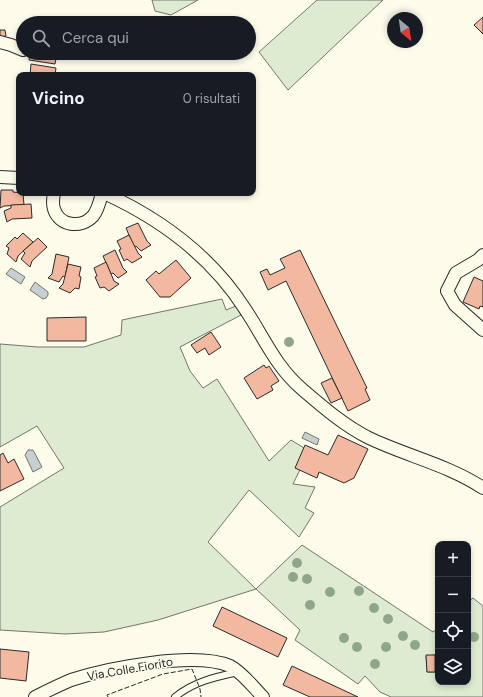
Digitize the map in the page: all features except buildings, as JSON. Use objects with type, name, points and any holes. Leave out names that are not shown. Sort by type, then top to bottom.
[{"type":"street","points":[[0,42],[16,46]]},
{"type":"street","points":[[0,177],[16,178]]},
{"type":"street","points":[[54,196],[53,202],[56,213],[66,222],[76,224],[88,221],[94,215],[102,196]]},
{"type":"street","points":[[109,196],[131,206],[153,219],[185,242],[216,270],[246,310],[272,355],[284,371],[298,386],[337,418],[369,438],[448,469],[483,488]]},
{"type":"street","points":[[483,255],[478,260],[456,274],[447,291],[455,305],[483,330]]},
{"type":"street","name":"Via Colle Fiorito","points":[[35,697],[57,686],[82,677],[155,663],[202,661],[223,664],[238,672],[263,697]]},
{"type":"lane","points":[[175,697],[184,690],[207,679],[238,672]]},
{"type":"green space","points":[[152,0],[198,0],[171,15],[155,11]]},
{"type":"green space","points":[[317,0],[383,0],[288,90],[259,52]]},
{"type":"green space","points":[[222,299],[226,310],[236,306],[241,315],[180,347],[190,371],[203,388],[217,379],[269,461],[291,440],[309,451],[293,484],[315,487],[305,508],[314,513],[299,537],[249,490],[208,542],[256,589],[158,620],[104,632],[65,634],[0,630],[0,507],[64,468],[37,426],[0,447],[0,344],[38,347],[84,347],[121,335],[122,320]]},
{"type":"green space","points":[[302,545],[433,632],[435,630],[435,655],[426,656],[427,672],[435,672],[435,685],[471,685],[471,600],[473,598],[483,606],[483,697],[391,697],[380,692],[365,676],[358,684],[295,640],[300,630],[256,589]]},
{"type":"shaded area","points":[[11,268],[25,277],[21,284],[6,274]]},
{"type":"shaded area","points":[[35,282],[48,292],[46,298],[43,299],[30,290]]},
{"type":"shaded area","points":[[305,432],[319,439],[317,445],[302,438]]},
{"type":"shaded area","points":[[28,450],[33,450],[42,467],[33,472],[25,455]]},
{"type":"fence","points":[[108,697],[107,695],[163,674],[192,669],[200,689],[201,697]]}]
